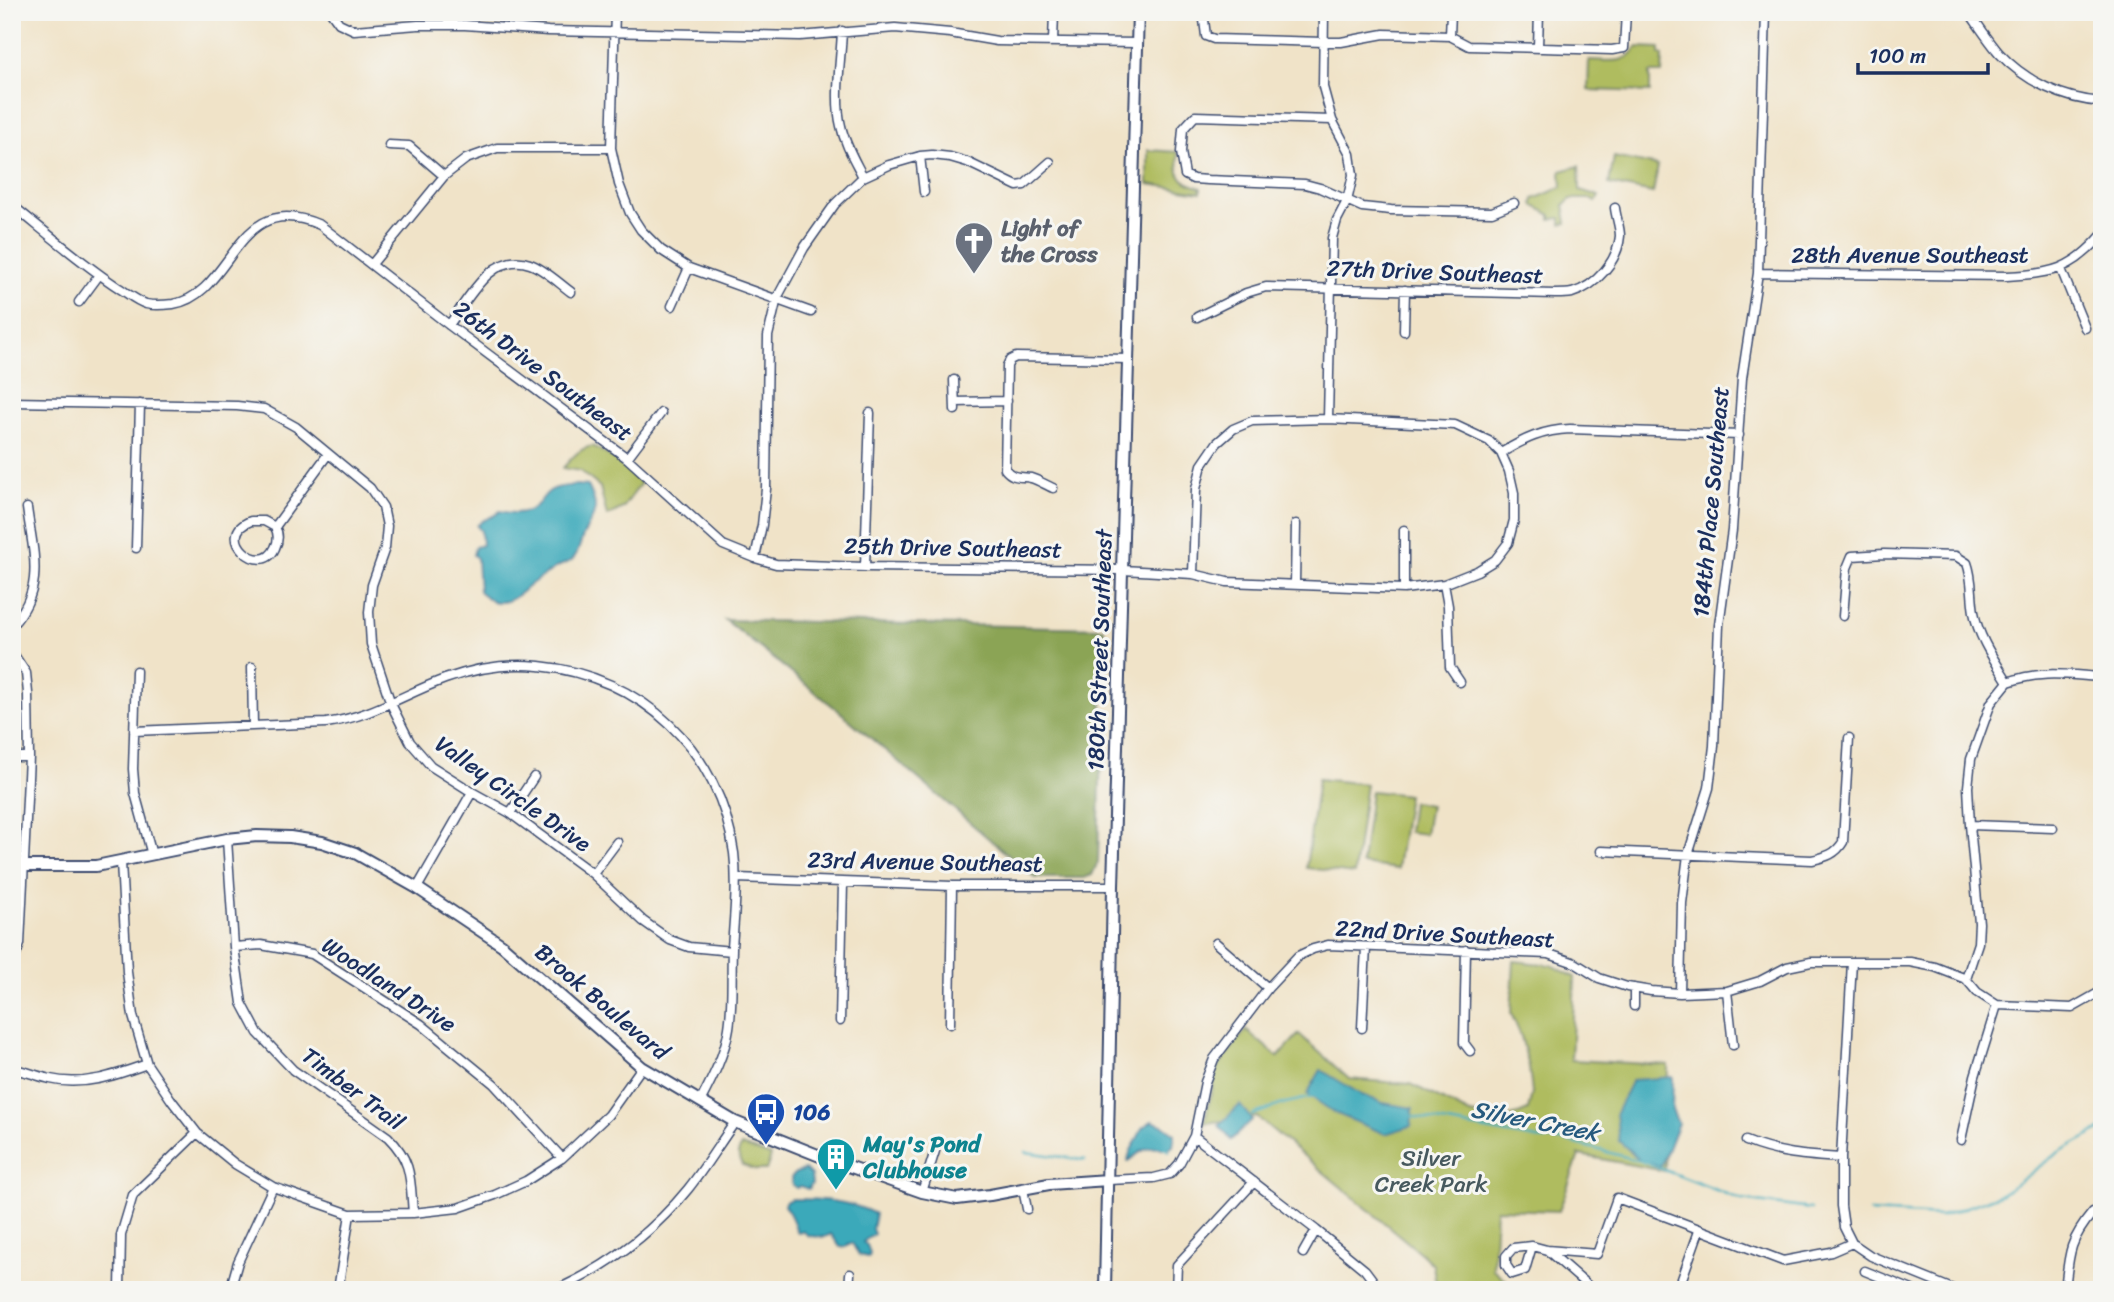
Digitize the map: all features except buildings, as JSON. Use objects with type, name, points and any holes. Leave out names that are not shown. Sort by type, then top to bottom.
[{"type":"street","points":[[331,12],[339,23],[354,30],[418,24],[465,24],[548,31],[800,36],[895,28],[997,41],[1137,43]]},
{"type":"street","points":[[615,12],[611,148],[623,194],[630,213],[641,230],[661,250],[690,268],[811,312]]},
{"type":"street","points":[[1054,12],[1054,42]]},
{"type":"street","name":"180th Street Southeast","points":[[1105,1290],[1113,886],[1138,12]]},
{"type":"street","points":[[1203,12],[1206,36],[1214,39],[1341,42],[1384,34],[1450,36],[1469,46],[1612,50],[1624,48],[1626,12]]},
{"type":"street","points":[[1324,12],[1323,87],[1332,120],[1350,154],[1353,175],[1347,201],[1337,220],[1332,238],[1328,419]]},
{"type":"street","points":[[1450,36],[1451,12]]},
{"type":"street","points":[[1538,47],[1539,12]]},
{"type":"street","name":"184th Place Southeast","points":[[1680,993],[1682,903],[1688,855],[1709,789],[1714,746],[1719,625],[1732,530],[1742,378],[1759,273],[1766,12]]},
{"type":"street","points":[[1969,12],[2000,54],[2026,75],[2056,93],[2102,102]]},
{"type":"street","points":[[842,31],[838,108],[850,153],[863,177]]},
{"type":"street","points":[[1332,120],[1195,116],[1183,130],[1181,152],[1185,175],[1201,180],[1305,184],[1362,207],[1391,210],[1492,212],[1514,203]]},
{"type":"street","points":[[390,145],[409,146],[444,176]]},
{"type":"street","points":[[372,264],[444,176],[480,152],[497,148],[611,148]]},
{"type":"street","points":[[920,156],[924,192]]},
{"type":"street","points":[[754,558],[762,525],[766,489],[768,336],[776,299],[804,248],[835,204],[863,177],[920,156],[950,156],[1017,186],[1024,185],[1050,162]]},
{"type":"street","points":[[12,205],[99,275],[79,302]]},
{"type":"street","name":"27th Drive Southeast","points":[[1197,317],[1266,286],[1572,293],[1589,285],[1603,273],[1614,258],[1619,236],[1615,208]]},
{"type":"street","name":"26th Drive Southeast","points":[[99,275],[137,300],[148,304],[181,303],[195,296],[214,278],[243,239],[261,223],[277,218],[304,219],[320,225],[627,458],[723,545],[754,558]]},
{"type":"street","points":[[2085,328],[2061,269],[2079,259],[2102,235]]},
{"type":"street","points":[[449,325],[487,274],[501,265],[515,262],[531,264],[571,292]]},
{"type":"street","points":[[672,306],[690,268]]},
{"type":"street","name":"28th Avenue Southeast","points":[[1759,273],[2007,276],[2035,275],[2061,269]]},
{"type":"street","points":[[1404,331],[1405,290]]},
{"type":"street","points":[[1053,488],[1032,478],[1017,478],[1005,468],[1007,366],[1010,360],[1016,357],[1129,359]]},
{"type":"street","points":[[954,380],[955,406],[1007,401]]},
{"type":"street","points":[[12,402],[237,406],[264,409],[296,427],[328,454],[275,527],[278,540],[274,551],[269,556],[253,557],[244,554],[240,549],[237,535],[244,524],[264,521],[275,527]]},
{"type":"street","points":[[136,548],[140,404]]},
{"type":"street","points":[[627,458],[661,413]]},
{"type":"street","points":[[865,567],[870,413]]},
{"type":"street","points":[[1193,574],[1196,489],[1202,465],[1233,429],[1252,421],[1328,419],[1455,425],[1489,441],[1501,453],[1524,439],[1552,430],[1739,435]]},
{"type":"street","name":"25th Drive Southeast","points":[[754,558],[776,564],[865,567],[1124,570],[1193,574],[1227,582],[1404,589],[1444,584],[1496,560],[1508,543],[1514,520],[1514,493],[1501,453]]},
{"type":"street","name":"Valley Circle Drive","points":[[328,454],[370,488],[383,507],[387,526],[385,548],[372,585],[369,611],[371,644],[391,704],[410,742],[431,766],[510,813],[593,874],[643,921],[670,940],[689,947],[732,951]]},
{"type":"street","points":[[12,625],[30,600],[33,586],[35,570],[27,508]]},
{"type":"street","points":[[1295,584],[1296,524]]},
{"type":"street","points":[[1404,530],[1404,589]]},
{"type":"street","points":[[1843,616],[1847,568],[1852,556],[1956,556],[1967,563],[1971,574],[1974,615],[1986,645],[2008,682]]},
{"type":"street","points":[[1444,584],[1448,606],[1450,667],[1460,682]]},
{"type":"street","points":[[12,652],[26,673],[29,757],[20,944],[12,965]]},
{"type":"street","points":[[134,731],[350,720],[443,680],[479,668],[538,666],[607,682],[659,715],[687,741],[717,792],[733,850],[736,878],[729,1029],[718,1066],[701,1102]]},
{"type":"street","points":[[252,667],[253,726]]},
{"type":"street","points":[[136,671],[133,769],[135,793],[152,855]]},
{"type":"street","points":[[1966,979],[1978,943],[1979,923],[1968,787],[1971,759],[1991,703],[2008,682],[2028,675],[2050,673],[2102,677]]},
{"type":"street","points":[[1601,850],[1812,860],[1825,858],[1838,850],[1845,833],[1849,738]]},
{"type":"street","points":[[12,757],[29,757]]},
{"type":"street","points":[[510,813],[534,777]]},
{"type":"street","points":[[417,888],[472,792]]},
{"type":"street","points":[[1970,825],[2053,828]]},
{"type":"street","name":"Brook Boulevard","points":[[121,862],[227,839],[257,836],[322,842],[355,853],[417,888],[502,945],[642,1067],[734,1122],[922,1192],[957,1199],[1049,1184],[1108,1180]]},
{"type":"street","name":"Timber Trail","points":[[227,839],[234,947],[242,1003],[258,1033],[293,1070],[400,1148],[409,1167],[413,1213]]},
{"type":"street","points":[[593,874],[617,842]]},
{"type":"street","points":[[12,866],[83,867],[121,862],[127,972],[133,1016],[147,1063],[197,1133],[235,1164],[273,1187],[351,1214],[413,1213],[458,1208],[526,1181],[562,1158],[608,1115],[642,1067]]},
{"type":"street","name":"23rd Avenue Southeast","points":[[736,878],[953,886],[1113,886]]},
{"type":"street","points":[[840,1021],[843,883]]},
{"type":"street","points":[[950,1024],[953,886]]},
{"type":"street","points":[[1216,943],[1268,988]]},
{"type":"street","name":"Woodland Drive","points":[[234,947],[261,945],[312,954],[411,1017],[494,1084],[562,1158]]},
{"type":"street","name":"22nd Drive Southeast","points":[[1108,1180],[1154,1178],[1170,1174],[1179,1164],[1194,1136],[1205,1082],[1214,1059],[1268,988],[1298,956],[1328,945],[1549,954],[1575,963],[1599,978],[1634,988],[1680,993],[1727,991],[1760,981],[1787,967],[1811,962],[1910,962],[1936,967],[1966,979],[1977,992],[1997,1005]]},
{"type":"street","points":[[1362,1028],[1366,947]]},
{"type":"street","points":[[1465,950],[1464,1043],[1470,1051]]},
{"type":"street","points":[[1852,962],[1841,1158],[1844,1227],[1852,1243],[1871,1256],[1955,1290]]},
{"type":"street","points":[[1634,988],[1634,1006]]},
{"type":"street","points":[[1727,991],[1733,1045]]},
{"type":"street","points":[[1961,1140],[1975,1076],[1997,1005],[2072,1008],[2099,993]]},
{"type":"street","points":[[12,1069],[25,1070],[50,1080],[74,1081],[107,1078],[147,1063]]},
{"type":"street","points":[[556,1290],[582,1278],[630,1246],[660,1220],[689,1188],[734,1122]]},
{"type":"street","points":[[120,1290],[121,1235],[133,1195],[197,1133]]},
{"type":"street","points":[[1194,1136],[1316,1230],[1364,1270],[1380,1290]]},
{"type":"street","points":[[1746,1141],[1793,1156],[1841,1158]]},
{"type":"street","points":[[922,1192],[935,1151]]},
{"type":"street","points":[[1176,1290],[1177,1265],[1254,1182]]},
{"type":"street","points":[[230,1290],[238,1262],[273,1187]]},
{"type":"street","points":[[1023,1189],[1027,1209]]},
{"type":"street","points":[[1532,1247],[1597,1254],[1617,1198],[1783,1261],[1831,1252],[1852,1243]]},
{"type":"street","points":[[2065,1290],[2068,1254],[2078,1230],[2093,1212],[2102,1211]]},
{"type":"street","points":[[338,1290],[351,1214]]},
{"type":"street","points":[[1303,1252],[1316,1230]]},
{"type":"street","points":[[1678,1290],[1699,1231]]},
{"type":"street","points":[[1548,1250],[1587,1285]]},
{"type":"street","points":[[1900,1285],[1907,1270]]},
{"type":"street","points":[[1864,1271],[1912,1290]]},
{"type":"street","points":[[849,1290],[850,1274]]},
{"type":"green space","points":[[1637,47],[1660,48],[1660,54],[1663,55],[1662,73],[1650,73],[1650,92],[1588,90],[1589,60],[1622,59],[1633,53]]},
{"type":"green space","points":[[1148,150],[1178,152],[1180,176],[1201,188],[1201,192],[1148,184]]},
{"type":"green space","points":[[1614,157],[1658,166],[1653,193],[1609,184]]},
{"type":"green space","points":[[1579,166],[1580,190],[1599,196],[1596,202],[1590,199],[1571,199],[1564,205],[1567,223],[1561,224],[1561,218],[1551,219],[1551,215],[1533,205],[1534,199],[1562,187],[1561,171]]},
{"type":"green space","points":[[593,446],[616,460],[641,483],[623,508],[607,516],[600,487],[580,471],[563,468],[580,451]]},
{"type":"green space","points":[[725,620],[1104,628],[1098,862],[1092,875],[1084,878],[1035,878],[839,711]]},
{"type":"green space","points":[[1318,779],[1366,784],[1354,874],[1306,868]]},
{"type":"green space","points":[[1371,791],[1408,795],[1397,869],[1362,864]]},
{"type":"green space","points":[[1412,802],[1430,805],[1425,834],[1408,832]]},
{"type":"green space","name":"Silver Creek Park","points":[[1514,961],[1551,965],[1575,977],[1571,1060],[1668,1065],[1665,1171],[1579,1155],[1559,1211],[1496,1209],[1493,1269],[1517,1290],[1437,1290],[1433,1265],[1423,1255],[1257,1117],[1204,1123],[1218,1067],[1246,1030],[1278,1057],[1299,1034],[1349,1079],[1411,1084],[1470,1114],[1488,1117],[1514,1116],[1528,1110],[1532,1093],[1529,1067],[1521,1036],[1511,1013]]},
{"type":"green space","points":[[741,1146],[771,1156],[766,1170],[742,1165],[738,1154]]},
{"type":"water","points":[[576,485],[588,486],[595,507],[575,557],[503,602],[492,601],[479,591],[477,558],[473,555],[475,547],[482,545],[481,531],[477,526],[500,511],[515,513],[530,510],[551,490]]},
{"type":"water","points":[[1321,1070],[1362,1095],[1383,1103],[1413,1108],[1411,1126],[1385,1134],[1335,1113],[1307,1094]]},
{"type":"water","points":[[1673,1077],[1672,1110],[1678,1123],[1661,1166],[1641,1161],[1619,1141],[1616,1113],[1632,1080]]},
{"type":"water","points":[[1240,1105],[1252,1120],[1231,1140],[1219,1125]]},
{"type":"water","points":[[1152,1121],[1175,1134],[1173,1146],[1169,1149],[1147,1149],[1128,1161],[1142,1128]]},
{"type":"water","points":[[805,1170],[811,1176],[812,1184],[808,1189],[792,1185],[791,1178],[795,1173]]},
{"type":"water","points":[[791,1199],[844,1203],[875,1214],[872,1229],[874,1234],[863,1242],[867,1245],[869,1257],[859,1255],[852,1243],[840,1247],[831,1234],[825,1237],[797,1232],[784,1206],[785,1202]]},
{"type":"waterway","name":"Silver Creek","points":[[1252,1115],[1313,1097]]},
{"type":"waterway","name":"Silver Creek","points":[[1409,1116],[1537,1139],[1566,1141],[1641,1161],[1742,1200],[1811,1209]]},
{"type":"waterway","name":"Silver Creek","points":[[1869,1212],[1942,1216],[2002,1194],[2059,1152],[2102,1129]]},
{"type":"waterway","name":"Silver Creek","points":[[1163,1147],[1169,1151]]},
{"type":"waterway","name":"Silver Creek","points":[[1026,1152],[1085,1160]]},
{"type":"place","name":"Light of the Cross","points":[[974,275]]},
{"type":"place","name":"106","points":[[766,1146]]},
{"type":"place","name":"May's Pond Clubhouse","points":[[836,1191]]}]
